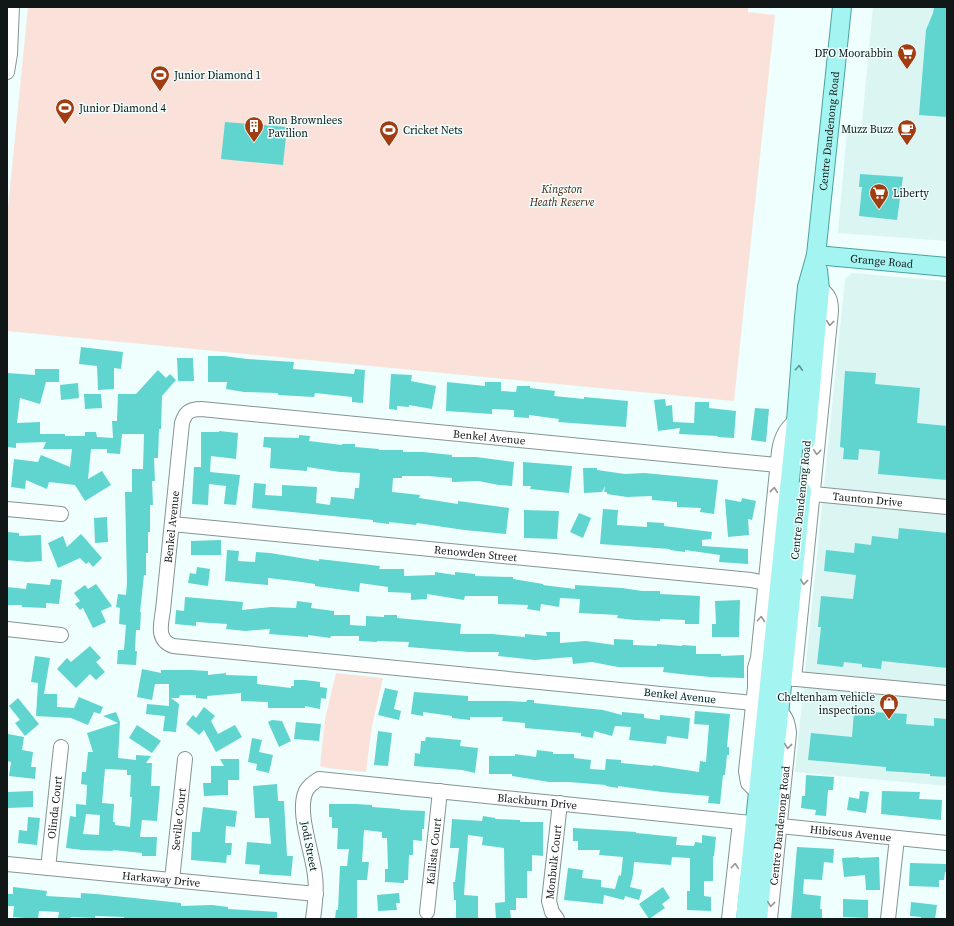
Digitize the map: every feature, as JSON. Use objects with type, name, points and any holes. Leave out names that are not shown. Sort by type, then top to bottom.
[{"type":"main road","name":"Centre Dandenong Road","points":[[758,919],[760,824],[758,793],[782,677],[772,584],[801,493],[796,421],[804,317],[807,288],[816,255],[842,7]]},
{"type":"main road","name":"Centre Dandenong Road","points":[[744,919],[779,711],[810,407],[820,289],[816,255]]},
{"type":"main road","name":"Grange Road","points":[[816,255],[947,267]]},
{"type":"street","points":[[7,72],[10,54],[12,7]]},
{"type":"street","name":"Benkel Avenue","points":[[753,703],[172,646],[165,642],[161,636],[161,632],[182,424],[184,416],[187,412],[196,409],[777,465]]},
{"type":"street","name":"Centre Dandenong Road","points":[[758,793],[748,783],[746,771],[755,687],[754,668],[758,658],[772,584],[777,465],[781,439],[789,426],[796,421]]},
{"type":"street","name":"Taunton Drive","points":[[801,493],[947,507]]},
{"type":"street","points":[[7,509],[60,514]]},
{"type":"street","name":"Renowden Street","points":[[172,524],[772,584]]},
{"type":"street","points":[[7,629],[61,635]]},
{"type":"street","points":[[758,658],[760,664],[782,677],[947,693]]},
{"type":"street","name":"Olinda Court","points":[[48,868],[61,747]]},
{"type":"street","name":"Seville Court","points":[[172,880],[185,759]]},
{"type":"street","name":"Blackburn Drive","points":[[320,780],[760,824]]},
{"type":"street","name":"Jodi Street","points":[[313,919],[316,894],[314,869],[312,853],[307,839],[303,807],[306,792],[312,784],[320,780]]},
{"type":"street","name":"Kallista Court","points":[[427,912],[440,791]]},
{"type":"street","name":"Monbulk Court","points":[[558,919],[552,912],[549,901],[560,803]]},
{"type":"street","name":"Centre Dandenong Road","points":[[729,919],[760,824]]},
{"type":"street","name":"Centre Dandenong Road","points":[[760,824],[770,919]]},
{"type":"street","name":"Hibiscus Avenue","points":[[760,824],[947,843]]},
{"type":"street","points":[[888,919],[897,838]]},
{"type":"street","name":"Harkaway Drive","points":[[7,864],[316,894]]},
{"type":"shaded area","points":[[873,7],[947,7],[947,241],[838,233],[847,132],[861,133]]},
{"type":"shaded area","points":[[852,273],[947,281],[947,786],[795,772],[845,279]]},
{"type":"green space","name":"Kingston Heath Reserve","points":[[28,7],[748,7],[748,12],[775,15],[734,401],[7,331],[7,218]]},
{"type":"green space","points":[[336,673],[383,678],[372,726],[366,772],[320,766],[325,719]]},
{"type":"building","points":[[934,7],[947,7],[947,117],[919,115],[926,30]]},
{"type":"building","name":"Ron Brownlees Pavilion","points":[[225,122],[287,127],[283,165],[221,159]]},
{"type":"building","points":[[860,174],[903,177],[897,220],[859,216],[862,187],[859,187]]},
{"type":"building","points":[[81,347],[123,352],[121,369],[114,368],[114,389],[98,390],[97,366],[79,364]]},
{"type":"building","points":[[208,356],[294,362],[293,369],[354,374],[355,369],[365,370],[363,403],[352,402],[352,397],[315,393],[314,397],[278,395],[278,393],[244,392],[226,389],[227,382],[208,382]]},
{"type":"building","points":[[177,358],[193,358],[194,381],[178,381]]},
{"type":"building","points":[[35,369],[59,369],[59,382],[46,382],[40,404],[20,398],[17,423],[40,422],[40,434],[65,434],[65,436],[85,436],[85,432],[96,432],[97,437],[113,438],[112,421],[117,421],[118,394],[136,394],[158,370],[166,378],[170,374],[176,380],[162,396],[158,458],[154,458],[155,481],[152,481],[153,505],[150,505],[150,532],[148,532],[148,553],[146,553],[146,575],[144,575],[140,612],[140,630],[136,630],[136,665],[117,664],[118,650],[124,650],[126,625],[119,624],[120,608],[116,607],[118,594],[126,595],[125,492],[132,492],[132,469],[143,469],[144,434],[122,434],[120,454],[107,453],[107,449],[91,449],[88,479],[102,471],[111,485],[85,501],[75,485],[49,482],[47,489],[26,480],[25,489],[11,487],[14,459],[38,462],[41,455],[70,467],[72,449],[43,449],[46,442],[16,443],[16,448],[7,447],[7,373],[35,375]]},
{"type":"building","points":[[845,371],[876,373],[875,384],[920,388],[917,423],[947,426],[947,480],[878,474],[880,451],[859,449],[858,460],[843,459],[844,448],[840,447]]},
{"type":"building","points":[[391,374],[412,375],[411,381],[436,386],[432,409],[409,405],[409,407],[397,406],[397,410],[389,409]]},
{"type":"building","points":[[447,382],[485,386],[485,382],[501,382],[501,391],[516,392],[517,386],[530,386],[530,388],[555,391],[554,396],[628,401],[626,427],[558,422],[559,419],[529,415],[529,418],[514,417],[514,410],[492,409],[492,414],[446,411]]},
{"type":"building","points":[[78,383],[79,398],[61,400],[60,385]]},
{"type":"building","points":[[84,394],[101,394],[102,408],[85,409]]},
{"type":"building","points":[[665,399],[666,406],[672,405],[673,422],[694,423],[695,402],[709,402],[709,408],[736,411],[734,438],[679,434],[680,428],[658,431],[654,400]]},
{"type":"building","points":[[755,408],[769,409],[766,442],[751,440]]},
{"type":"building","points":[[219,431],[238,433],[236,459],[211,456],[210,472],[240,475],[236,505],[224,504],[226,486],[209,484],[208,505],[192,504],[194,467],[201,467],[201,432]]},
{"type":"building","points":[[299,435],[310,436],[309,441],[342,445],[355,444],[355,447],[379,450],[403,450],[403,452],[423,452],[452,455],[452,457],[476,457],[514,462],[512,486],[478,481],[452,482],[452,478],[428,476],[402,476],[402,478],[393,478],[392,492],[420,495],[419,498],[458,504],[458,501],[509,508],[506,534],[417,523],[416,525],[389,522],[389,524],[373,522],[373,520],[252,508],[254,483],[266,484],[265,495],[282,496],[282,485],[317,487],[316,503],[330,505],[331,497],[354,499],[355,488],[359,488],[360,473],[340,472],[307,467],[307,471],[270,468],[271,448],[263,447],[264,437],[299,438]]},
{"type":"building","points":[[523,462],[572,466],[569,493],[530,489],[531,486],[523,486]]},
{"type":"building","points":[[583,468],[597,468],[597,470],[625,474],[644,473],[718,480],[714,514],[700,512],[701,508],[677,507],[677,502],[652,500],[652,496],[627,497],[607,494],[607,492],[604,492],[605,486],[602,492],[584,493]]},
{"type":"building","points":[[742,498],[756,501],[752,520],[748,519],[749,535],[728,537],[725,499],[741,502]]},
{"type":"building","points":[[603,509],[618,510],[617,525],[647,527],[647,522],[664,523],[664,526],[712,532],[711,539],[702,540],[702,546],[748,549],[748,564],[719,562],[720,555],[685,550],[685,552],[670,549],[600,544]]},
{"type":"building","points":[[524,510],[559,511],[557,539],[524,538]]},
{"type":"building","points":[[579,513],[591,518],[583,538],[570,532]]},
{"type":"building","points":[[107,517],[108,542],[95,543],[94,518]]},
{"type":"building","points":[[899,528],[947,533],[947,668],[882,661],[881,669],[862,667],[862,664],[844,662],[843,667],[817,664],[821,627],[818,627],[821,596],[853,599],[856,575],[824,571],[826,550],[854,553],[855,543],[871,545],[872,536],[898,539]]},
{"type":"building","points":[[7,532],[19,533],[19,536],[41,535],[42,561],[27,562],[7,560]]},
{"type":"building","points":[[81,534],[102,558],[93,567],[89,562],[86,564],[80,558],[58,568],[48,543],[63,536],[67,547]]},
{"type":"building","points":[[221,540],[221,555],[191,555],[191,541]]},
{"type":"building","points":[[227,550],[239,551],[238,561],[255,562],[256,552],[270,553],[319,561],[319,559],[380,566],[379,569],[404,569],[404,576],[435,575],[435,572],[455,575],[455,572],[475,574],[475,576],[513,577],[513,579],[543,585],[575,589],[575,585],[622,588],[642,591],[660,591],[660,594],[700,596],[699,624],[685,624],[685,620],[635,620],[617,618],[618,615],[579,613],[580,599],[560,598],[559,607],[541,604],[540,611],[527,609],[528,605],[498,604],[498,596],[465,596],[464,600],[427,594],[427,599],[411,600],[411,593],[388,592],[388,587],[360,583],[359,592],[315,586],[315,584],[268,578],[268,585],[225,581]]},
{"type":"building","points":[[197,567],[210,569],[208,586],[188,583],[190,573],[196,574]]},
{"type":"building","points":[[51,579],[62,580],[59,604],[46,603],[46,608],[7,605],[7,587],[26,589],[27,583],[50,585]]},
{"type":"building","points":[[96,584],[112,606],[101,611],[106,622],[93,628],[83,608],[80,610],[75,604],[80,601],[74,593],[85,585],[88,589]]},
{"type":"building","points":[[185,597],[243,602],[242,610],[271,607],[296,608],[297,601],[312,603],[311,608],[334,611],[334,615],[350,615],[350,625],[366,626],[366,616],[384,617],[384,615],[397,615],[397,618],[461,624],[460,634],[492,634],[525,637],[525,634],[547,636],[546,632],[560,632],[560,643],[586,641],[614,645],[614,639],[633,640],[633,645],[657,646],[657,644],[696,646],[696,654],[721,654],[721,656],[744,655],[744,678],[710,677],[663,672],[664,667],[618,667],[592,662],[573,664],[572,657],[535,660],[498,656],[499,652],[469,652],[408,647],[409,642],[359,641],[359,636],[331,636],[330,638],[308,635],[308,637],[269,634],[270,629],[245,631],[226,629],[227,624],[196,622],[196,626],[175,624],[176,610],[184,611]]},
{"type":"building","points":[[740,600],[739,637],[712,637],[712,624],[716,624],[715,601]]},
{"type":"building","points":[[90,646],[101,658],[96,662],[105,672],[96,680],[90,674],[76,688],[57,669],[67,658],[71,662]]},
{"type":"building","points":[[35,656],[50,658],[44,694],[57,694],[57,707],[74,708],[79,697],[103,707],[100,714],[94,712],[88,725],[71,718],[36,716],[38,683],[31,682]]},
{"type":"building","points":[[142,669],[161,673],[161,670],[190,670],[208,671],[208,675],[226,673],[226,675],[257,676],[257,684],[291,688],[291,686],[294,686],[294,680],[320,682],[320,687],[327,688],[326,699],[321,698],[320,709],[305,706],[305,708],[268,708],[268,702],[241,701],[241,693],[207,696],[207,699],[196,698],[196,695],[180,695],[179,698],[171,698],[179,704],[176,732],[163,731],[165,716],[146,714],[147,704],[169,706],[169,684],[155,684],[152,700],[137,697]]},
{"type":"building","points":[[385,688],[398,691],[394,709],[401,711],[399,720],[378,715]]},
{"type":"building","points":[[414,692],[468,696],[468,701],[526,702],[527,700],[534,700],[534,703],[603,710],[622,715],[622,712],[644,714],[644,718],[660,720],[660,715],[690,718],[688,739],[667,736],[666,744],[629,740],[631,727],[615,726],[612,736],[594,731],[593,738],[581,736],[581,733],[525,728],[525,723],[502,721],[503,717],[470,717],[470,720],[423,712],[423,716],[411,714]]},
{"type":"building","points":[[18,698],[39,724],[25,736],[15,723],[20,720],[9,706]]},
{"type":"building","points":[[204,707],[215,716],[211,721],[218,734],[235,725],[242,737],[216,752],[204,730],[199,735],[186,724],[193,715],[196,718]]},
{"type":"building","points":[[695,711],[730,714],[727,747],[729,747],[729,755],[727,755],[725,775],[723,775],[720,804],[708,803],[709,796],[618,786],[618,788],[606,785],[549,782],[512,776],[512,774],[489,774],[489,756],[515,756],[515,754],[536,757],[537,750],[553,752],[553,754],[574,754],[574,758],[591,760],[590,769],[605,770],[606,759],[621,760],[621,763],[653,765],[699,772],[700,761],[706,762],[709,725],[694,724]]},
{"type":"building","points":[[854,711],[907,714],[906,724],[934,726],[934,718],[947,719],[947,777],[930,776],[930,774],[886,771],[886,767],[808,760],[811,733],[852,737]]},
{"type":"building","points":[[116,712],[120,722],[118,758],[136,760],[136,755],[151,756],[146,763],[152,763],[151,786],[160,786],[157,821],[142,820],[140,837],[157,837],[156,856],[142,856],[142,853],[113,850],[82,850],[66,848],[70,816],[76,817],[76,804],[86,805],[87,785],[81,784],[82,772],[86,772],[88,752],[93,752],[87,733],[118,723],[103,716]],"holes":[[[105,769],[127,770],[127,775],[131,775],[130,797],[132,797],[130,827],[115,825],[115,822],[113,822],[114,804],[102,803]],[[86,814],[100,815],[99,835],[83,834]]]},
{"type":"building","points":[[272,720],[282,721],[291,741],[279,747],[268,722]]},
{"type":"building","points":[[296,722],[321,724],[319,741],[294,739]]},
{"type":"building","points":[[137,725],[161,741],[152,753],[129,738]]},
{"type":"building","points":[[378,731],[392,733],[388,766],[374,765]]},
{"type":"building","points":[[8,734],[24,737],[22,750],[33,752],[31,767],[36,767],[35,779],[9,776],[11,762],[7,761]]},
{"type":"building","points":[[426,737],[461,740],[460,746],[478,748],[475,773],[462,770],[414,766],[415,753],[420,754],[421,741],[425,741]]},
{"type":"building","points":[[252,738],[262,740],[259,752],[273,755],[269,773],[256,770],[257,764],[248,762]]},
{"type":"building","points":[[220,759],[239,759],[239,780],[228,780],[228,795],[204,796],[203,783],[211,783],[211,766],[224,766]]},
{"type":"building","points":[[806,775],[834,777],[833,790],[828,790],[826,816],[815,815],[816,810],[801,808],[802,796],[805,796]]},
{"type":"building","points":[[277,784],[278,801],[284,801],[287,856],[293,856],[291,876],[259,874],[260,865],[245,864],[247,842],[271,844],[269,818],[255,818],[253,786]]},
{"type":"building","points":[[33,791],[33,807],[7,808],[7,792]]},
{"type":"building","points":[[860,791],[869,792],[866,813],[847,810],[849,797],[859,799]]},
{"type":"building","points":[[882,791],[920,792],[919,799],[942,800],[941,820],[881,814]]},
{"type":"building","points":[[329,804],[372,805],[372,807],[425,811],[422,841],[413,840],[413,855],[409,855],[408,880],[404,880],[404,883],[385,882],[385,869],[388,869],[387,838],[382,838],[382,832],[364,830],[362,862],[369,862],[367,880],[357,880],[357,919],[335,919],[336,910],[338,910],[340,866],[347,866],[349,849],[337,849],[338,828],[332,828],[332,817],[329,817]]},
{"type":"building","points":[[203,807],[237,811],[235,827],[226,826],[225,843],[232,843],[231,855],[227,855],[226,863],[191,860],[192,832],[200,832]]},
{"type":"building","points":[[483,816],[495,819],[520,820],[520,822],[543,822],[543,856],[532,855],[532,871],[527,871],[527,898],[516,898],[516,910],[510,910],[511,919],[496,919],[495,903],[505,902],[504,848],[482,845],[483,837],[468,835],[464,895],[478,896],[478,919],[456,919],[456,900],[454,900],[453,882],[455,882],[459,848],[450,848],[452,819],[482,821]]},
{"type":"building","points":[[28,817],[40,818],[37,845],[18,843],[19,830],[27,831]]},
{"type":"building","points":[[573,828],[636,832],[677,837],[676,845],[694,846],[695,842],[702,843],[702,835],[716,837],[713,856],[713,881],[704,881],[704,896],[711,897],[711,911],[687,910],[687,891],[690,891],[690,858],[672,857],[671,865],[634,862],[630,887],[642,890],[639,900],[625,896],[624,900],[604,895],[603,904],[564,900],[568,868],[583,870],[582,878],[601,880],[601,887],[615,889],[619,875],[621,876],[623,857],[599,855],[600,850],[578,850],[578,841],[573,841]]},
{"type":"building","points":[[797,847],[834,849],[833,863],[824,862],[822,880],[804,879],[803,894],[821,896],[820,909],[822,909],[822,919],[791,919]]},
{"type":"building","points":[[879,857],[880,890],[866,890],[865,875],[844,877],[842,858]]},
{"type":"building","points":[[910,863],[947,864],[947,872],[945,872],[944,880],[939,880],[939,887],[909,886]]},
{"type":"building","points":[[13,887],[47,891],[46,896],[81,898],[81,893],[96,894],[181,903],[181,906],[212,905],[228,907],[228,909],[277,912],[277,919],[124,919],[124,917],[95,916],[95,918],[71,917],[70,919],[58,919],[59,912],[39,911],[38,919],[13,917],[14,906],[7,906],[8,894],[13,894]]},
{"type":"building","points":[[663,887],[670,898],[662,904],[665,908],[649,919],[639,904]]},
{"type":"building","points":[[399,893],[400,903],[396,903],[397,910],[378,911],[377,895]]},
{"type":"building","points":[[843,899],[868,900],[868,918],[843,917]]},
{"type":"building","points":[[911,902],[937,905],[935,919],[921,919],[921,917],[910,916]]},
{"type":"place","name":"DFO Moorabbin","points":[[907,70]]},
{"type":"place","name":"Junior Diamond 1","points":[[160,92]]},
{"type":"place","name":"Junior Diamond 4","points":[[65,125]]},
{"type":"place","name":"Ron Brownlees Pavilion","points":[[254,143]]},
{"type":"place","name":"Muzz Buzz","points":[[907,146]]},
{"type":"place","name":"Cricket Nets","points":[[389,147]]},
{"type":"place","name":"Liberty","points":[[879,210]]},
{"type":"place","name":"Cheltenham vehicle inspections","points":[[889,720]]}]
